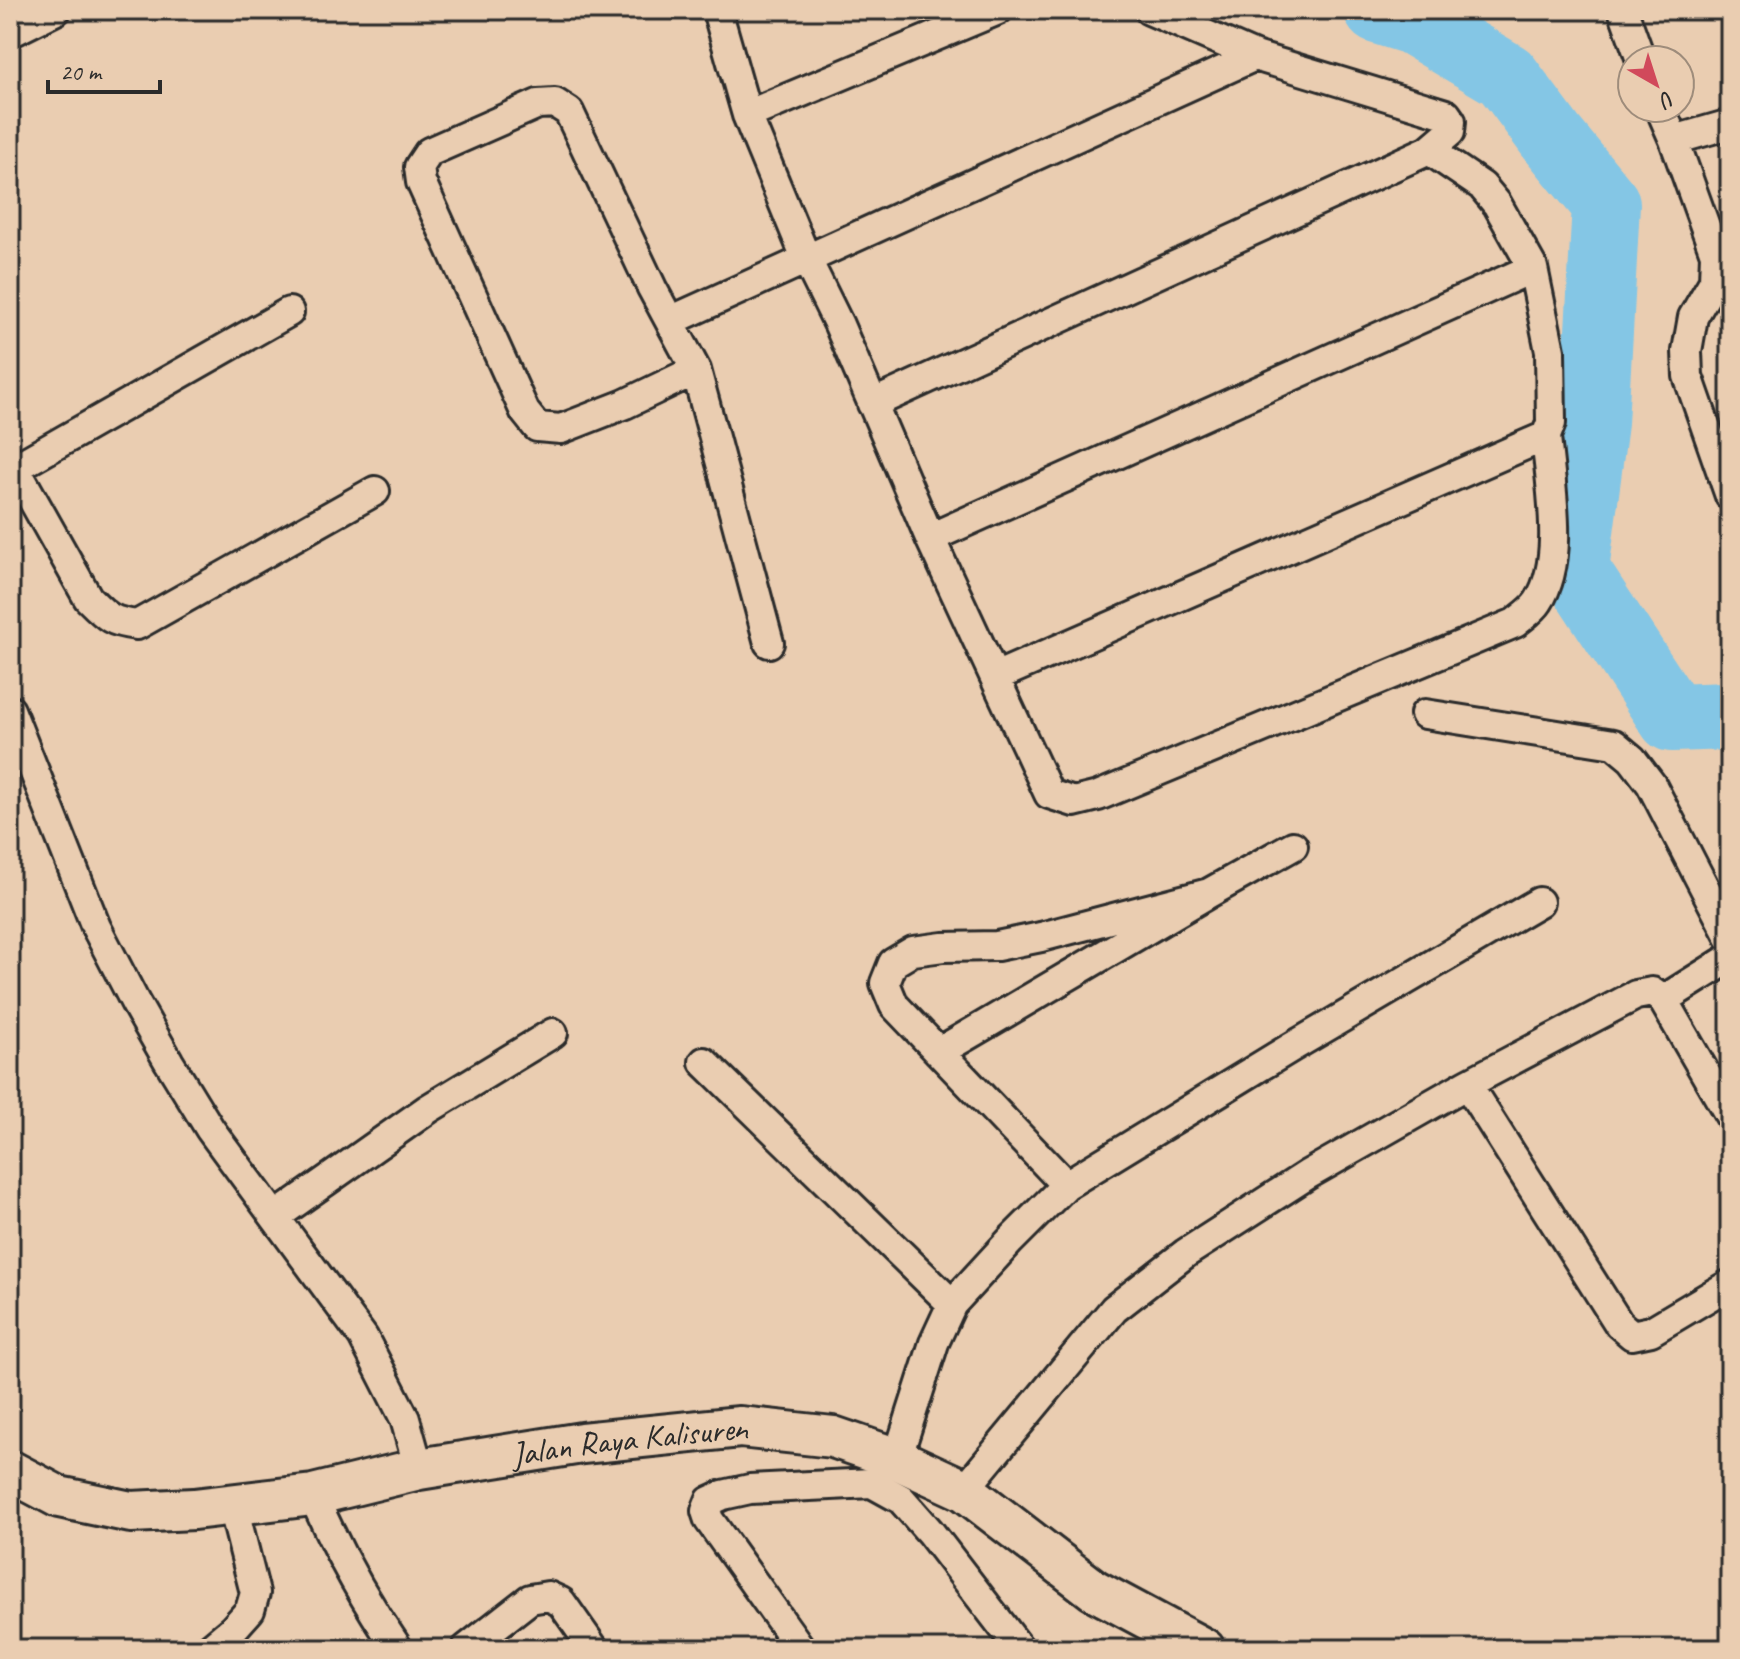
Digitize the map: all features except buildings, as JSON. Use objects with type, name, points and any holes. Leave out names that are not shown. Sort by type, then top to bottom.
[{"type":"main road","name":"Jalan Raya Kalisuren","points":[[10,1471],[59,1497],[131,1512],[233,1506],[313,1495],[419,1469],[582,1443],[740,1427],[833,1437],[897,1459],[964,1490],[1094,1590],[1204,1649]]},
{"type":"street","points":[[10,33],[56,10]]},
{"type":"street","points":[[717,10],[747,115],[806,258],[839,325],[930,538],[1049,794],[1074,802],[1098,796],[1515,623],[1538,603],[1550,576],[1555,539],[1546,436],[1551,423],[1550,351],[1533,268],[1497,204],[1482,186],[1429,150]]},
{"type":"street","points":[[747,115],[998,10]]},
{"type":"street","points":[[872,404],[1429,150],[1450,132],[1451,121],[1446,114],[1255,56],[1149,10]]},
{"type":"street","points":[[1623,10],[1635,44]]},
{"type":"street","points":[[670,321],[1255,56]]},
{"type":"street","points":[[696,370],[625,404],[561,429],[537,427],[525,412],[421,182],[419,167],[429,152],[538,104],[555,103],[569,112],[612,205],[696,370],[769,643]]},
{"type":"street","points":[[1667,124],[1722,279],[1693,317],[1687,351],[1688,376],[1721,441],[1730,496]]},
{"type":"street","points":[[1674,140],[1730,124]]},
{"type":"street","points":[[930,538],[1533,268]]},
{"type":"street","points":[[289,312],[13,463],[88,598],[118,623],[137,625],[375,491]]},
{"type":"street","points":[[995,677],[1546,436]]},
{"type":"street","points":[[10,710],[102,940],[210,1129],[363,1337],[405,1419],[419,1469]]},
{"type":"street","points":[[1425,714],[1614,744],[1632,759],[1651,784],[1730,937]]},
{"type":"street","points":[[939,1052],[1293,846]]},
{"type":"street","points":[[1066,1185],[894,1005],[885,983],[893,963],[913,951],[997,946],[1209,893]]},
{"type":"street","points":[[897,1459],[934,1343],[952,1304],[1066,1185],[1278,1055],[1539,902]]},
{"type":"street","points":[[1663,1000],[1730,958]]},
{"type":"street","points":[[964,1490],[1114,1309],[1186,1253],[1307,1175],[1467,1084],[1636,995],[1652,992],[1663,1000],[1730,1116]]},
{"type":"street","points":[[275,1217],[428,1109],[553,1033]]},
{"type":"street","points":[[704,1062],[952,1304]]},
{"type":"street","points":[[1467,1084],[1619,1324],[1632,1335],[1651,1331],[1730,1284]]},
{"type":"street","points":[[801,1649],[709,1520],[706,1511],[710,1501],[750,1489],[872,1483],[901,1499],[1020,1649]]},
{"type":"street","points":[[313,1495],[328,1530],[375,1616],[398,1649]]},
{"type":"street","points":[[209,1649],[250,1610],[255,1593],[233,1506]]},
{"type":"street","points":[[466,1649],[530,1599],[548,1596],[561,1602],[594,1649]]},
{"type":"waterway","points":[[1378,10],[1413,21],[1506,76],[1606,204],[1594,423],[1575,570],[1672,718],[1730,716]]}]
